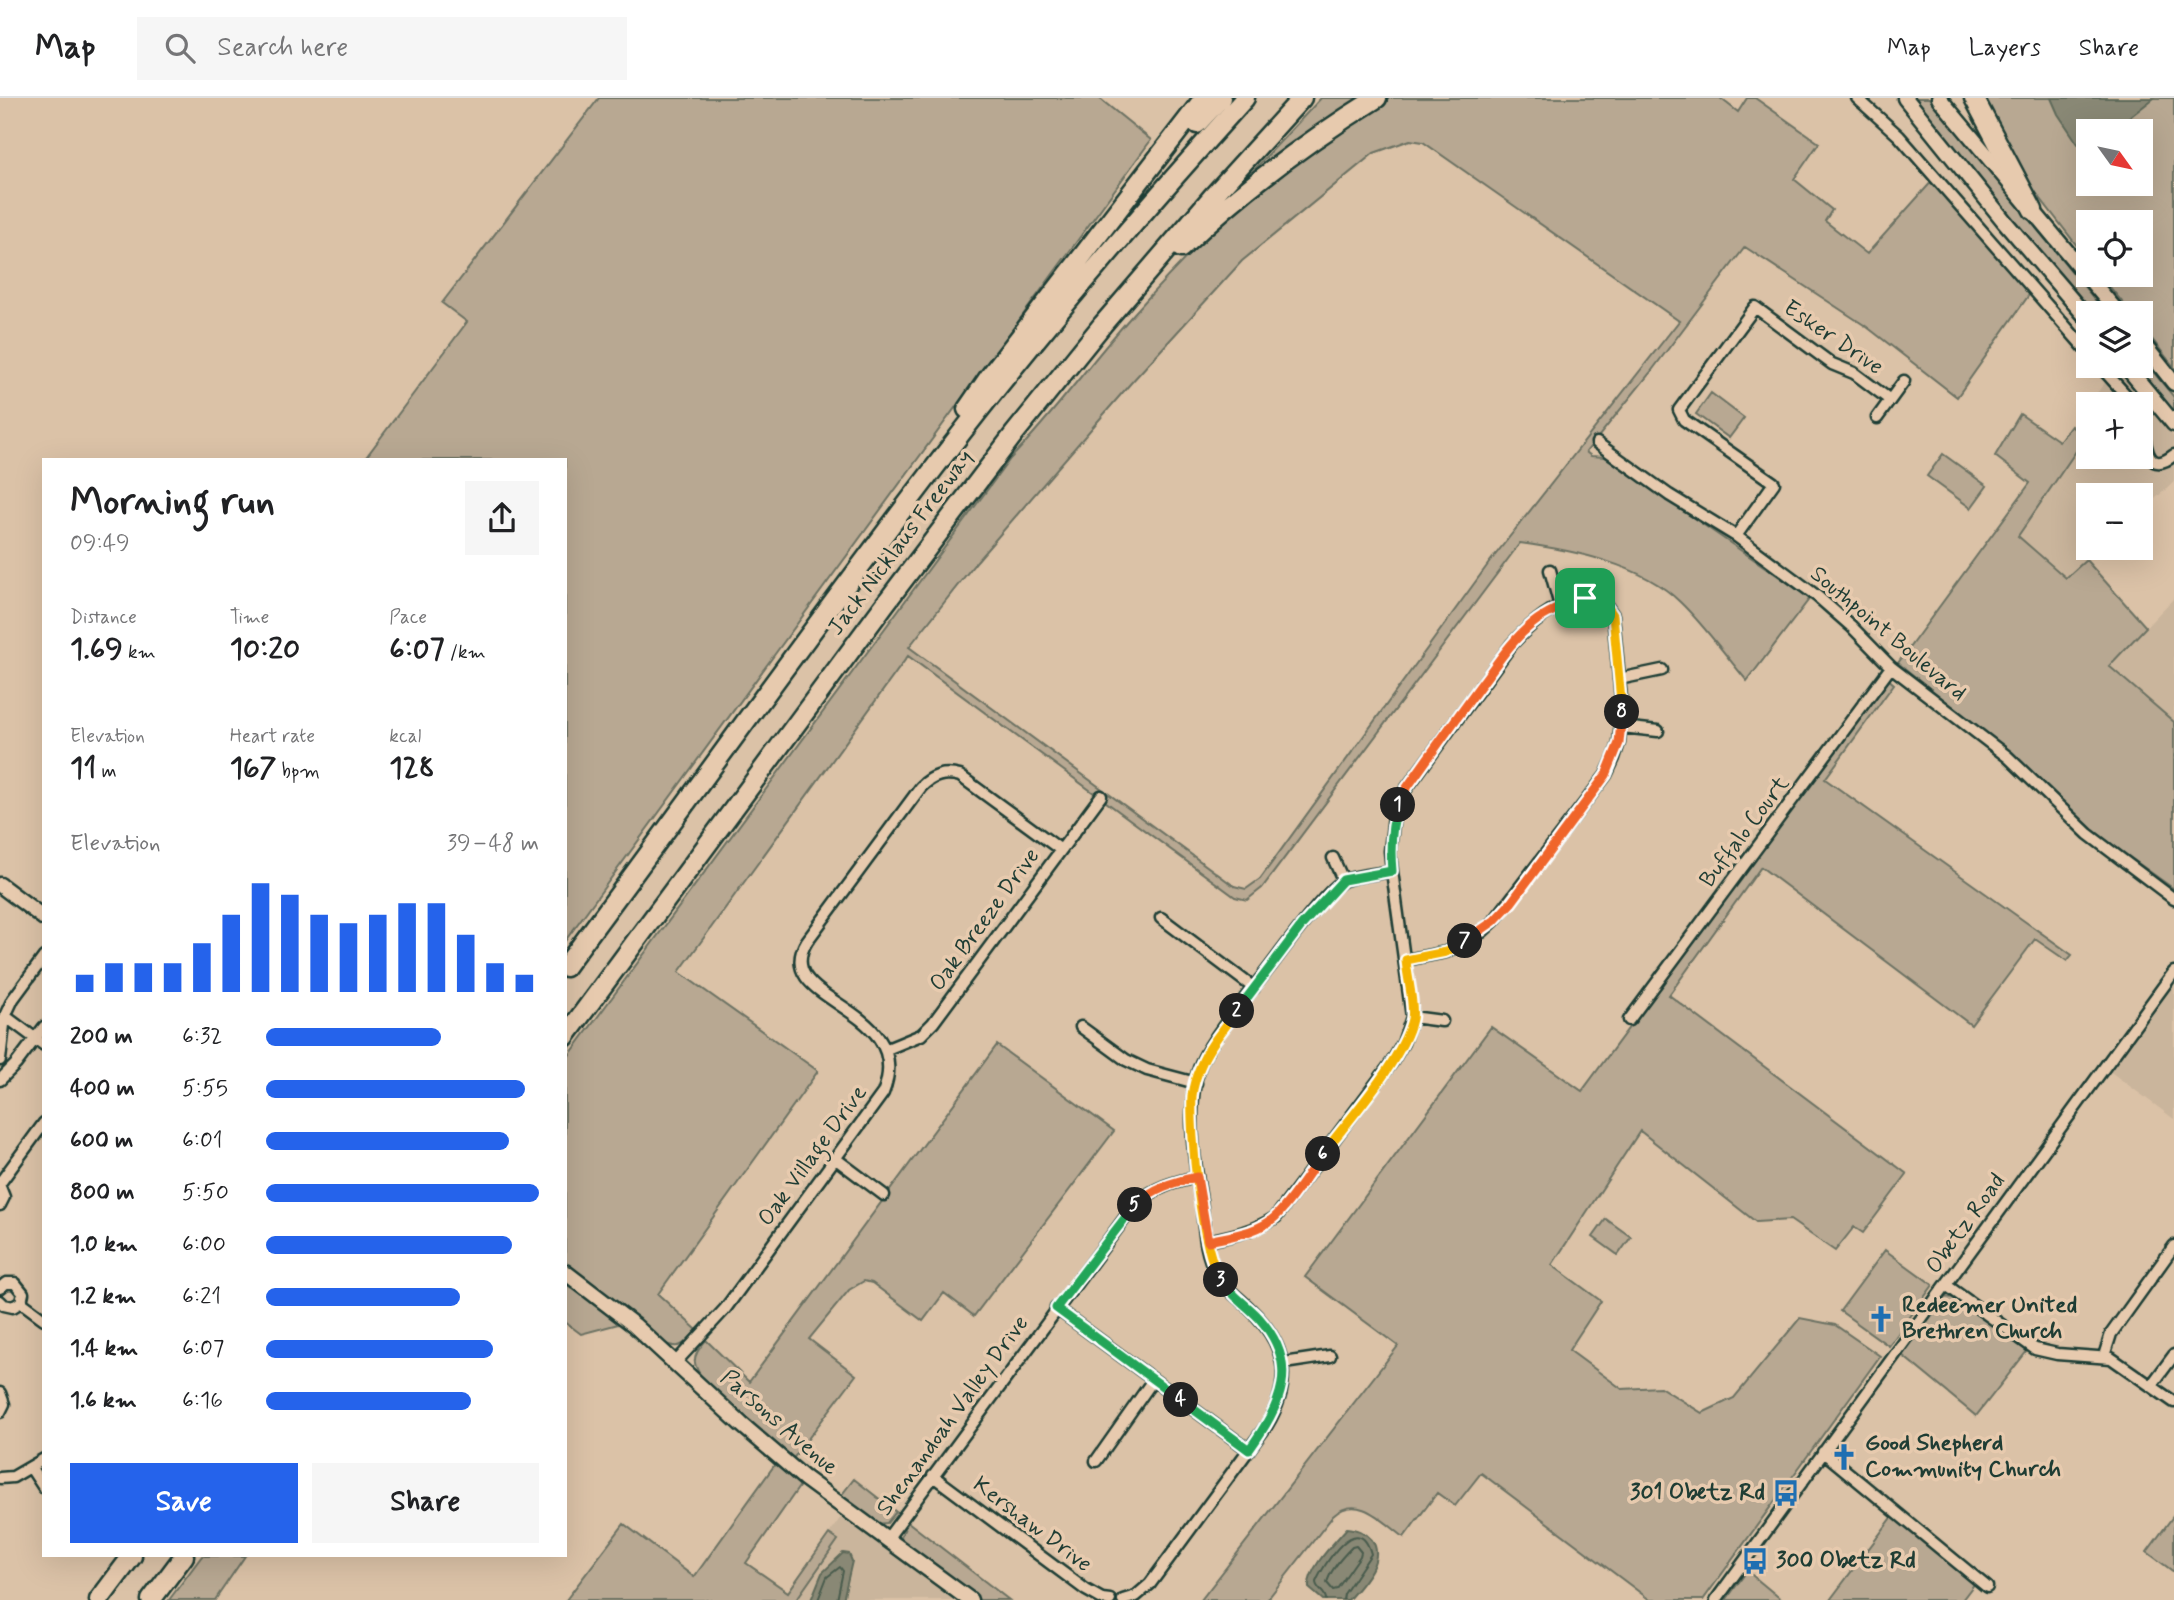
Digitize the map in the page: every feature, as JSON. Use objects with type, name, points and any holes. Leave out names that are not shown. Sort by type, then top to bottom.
[{"type":"highway","points":[[870,554],[989,377],[1204,98]]},
{"type":"highway","points":[[1068,275],[1221,98]]},
{"type":"highway","name":"Jack Nicklaus Freeway","points":[[567,964],[946,453],[1063,306],[1152,201],[1245,98]]},
{"type":"highway","name":"Jack Nicklaus Freeway","points":[[567,1034],[969,492],[1103,324],[1212,197],[1302,98]]},
{"type":"highway","points":[[1103,324],[1201,229],[1294,151],[1377,98]]},
{"type":"highway","points":[[1974,98],[2033,210]]},
{"type":"highway","points":[[99,1600],[131,1557]]},
{"type":"highway","points":[[151,1600],[183,1557]]},
{"type":"main road","points":[[1905,98],[2076,305]]},
{"type":"main road","points":[[1939,98],[2108,301]]},
{"type":"main road","points":[[2153,356],[2174,383]]},
{"type":"main road","points":[[2136,378],[2174,424]]},
{"type":"main road","points":[[0,885],[42,916]]},
{"type":"main road","name":"Parsons Avenue","points":[[567,1273],[615,1308],[804,1478],[970,1600]]},
{"type":"street","points":[[1857,98],[1899,136],[2076,338]]},
{"type":"street","name":"Esker Drive","points":[[1736,536],[1773,483],[1684,420],[1679,410],[1755,307],[1832,364],[1854,373],[1890,400]]},
{"type":"street","points":[[2111,378],[2123,392]]},
{"type":"street","points":[[1877,418],[1904,381]]},
{"type":"street","name":"Southpoint Boulevard","points":[[1597,443],[1669,495],[1736,536],[1818,597],[1851,625],[1891,667],[2008,757],[2088,834],[2174,899]]},
{"type":"street","points":[[2153,458],[2162,462],[2174,455]]},
{"type":"street","points":[[1549,570],[1560,606]]},
{"type":"street","points":[[1208,1241],[1250,1231],[1276,1217],[1392,1062],[1403,1043],[1412,1017],[1391,850],[1395,815],[1401,796],[1512,644],[1534,622],[1560,606],[1598,597],[1613,615],[1622,727],[1614,758],[1606,775],[1494,921],[1482,932],[1446,952],[1406,960]]},
{"type":"street","name":"Buffalo Court","points":[[1629,1020],[1891,667]]},
{"type":"street","points":[[1619,679],[1662,670]]},
{"type":"street","points":[[1622,727],[1658,731]]},
{"type":"street","points":[[887,1049],[876,1032],[814,986],[802,967],[802,952],[807,941],[921,787],[928,780],[941,775],[955,775],[967,780],[1061,850]]},
{"type":"street","name":"Oak Breeze Drive","points":[[887,1049],[921,1035],[933,1023],[1101,796]]},
{"type":"street","points":[[1333,858],[1343,880]]},
{"type":"street","points":[[1123,1600],[1136,1596],[1150,1584],[1249,1450],[1275,1411],[1283,1379],[1284,1363],[1271,1332],[1223,1284],[1214,1270],[1197,1177],[1192,1094],[1201,1063],[1302,925],[1343,880],[1392,871]]},
{"type":"street","points":[[1161,918],[1254,988]]},
{"type":"street","points":[[0,1060],[5,1017],[13,999],[42,960]]},
{"type":"street","name":"Obetz Road","points":[[1716,1600],[2174,972]]},
{"type":"street","points":[[0,1080],[39,1042],[5,1017]]},
{"type":"street","points":[[1412,1017],[1442,1021]]},
{"type":"street","points":[[1081,1027],[1126,1060],[1147,1070],[1196,1083]]},
{"type":"street","name":"Oak Village Drive","points":[[675,1363],[725,1309],[883,1093],[890,1067],[887,1049]]},
{"type":"street","points":[[0,1205],[4,1197],[0,1185],[42,1126]]},
{"type":"street","points":[[836,1159],[884,1195]]},
{"type":"street","name":"Shenandoah Valley Drive","points":[[887,1539],[1136,1203],[1150,1192],[1172,1182],[1197,1177]]},
{"type":"street","points":[[2104,1356],[2111,1334],[2174,1246]]},
{"type":"street","points":[[0,1288],[10,1282],[19,1285],[23,1293],[21,1302]]},
{"type":"street","points":[[1946,1285],[2035,1349],[2057,1354],[2104,1356],[2120,1363],[2174,1402]]},
{"type":"street","points":[[0,1301],[8,1307],[21,1302]]},
{"type":"street","points":[[21,1302],[42,1318]]},
{"type":"street","points":[[1056,1308],[1249,1450]]},
{"type":"street","points":[[2151,1386],[2174,1355]]},
{"type":"street","points":[[1284,1363],[1330,1356]]},
{"type":"street","points":[[1096,1461],[1153,1380]]},
{"type":"street","points":[[0,1393],[4,1404],[0,1412]]},
{"type":"street","points":[[1824,1452],[1987,1587]]},
{"type":"street","points":[[0,1478],[13,1477],[42,1460]]},
{"type":"street","points":[[31,1468],[42,1485]]},
{"type":"street","name":"Kershaw Drive","points":[[933,1476],[1086,1590],[1102,1599],[1110,1600]]},
{"type":"shaded area","points":[[599,98],[1099,98],[1151,140],[567,938],[567,458],[365,458],[467,322],[442,303]]},
{"type":"shaded area","points":[[1321,98],[1370,98],[1238,187]]},
{"type":"shaded area","points":[[1390,98],[1720,98],[1738,112],[1747,98],[1755,98],[1819,143],[1794,179],[1832,210],[1825,221],[1867,254],[1933,180],[2031,292],[1957,397],[1867,327],[1745,247],[1650,373],[1586,452],[1591,456],[1605,457],[1810,598],[1747,681],[1689,611],[1664,589],[1646,578],[1605,561],[1520,543],[1262,888],[1247,900],[1235,897],[908,656],[679,972],[818,1071],[658,1294],[697,1330],[679,1346],[663,1343],[567,1266],[567,1058],[1010,459],[1121,328],[1194,249],[1255,193],[1321,142]],"holes":[[[1410,140],[1423,142],[1679,321],[1489,563],[1260,879],[1246,889],[1234,886],[909,647],[977,561],[1130,384],[1242,261],[1374,153]]]},
{"type":"shaded area","points":[[1913,98],[1929,98],[2076,277],[2076,287],[2085,287],[2096,301],[2081,301]]},
{"type":"shaded area","points":[[1980,98],[2174,98],[2174,367],[2153,340],[2153,301],[2121,301],[2110,287],[2153,287],[2153,210],[2076,210],[2076,244],[2024,177]]},
{"type":"shaded area","points":[[2153,372],[2174,397],[2174,414],[2144,378],[2153,378]]},
{"type":"shaded area","points":[[2109,378],[2124,378],[2136,392],[2098,392]]},
{"type":"shaded area","points":[[1711,393],[1744,418],[1729,438],[1696,414]]},
{"type":"shaded area","points":[[2153,412],[2174,437],[2174,482],[2153,501],[2153,483],[2076,483],[2076,560],[2087,560],[2066,579],[2018,536],[2076,451],[2076,469],[2153,469]]},
{"type":"shaded area","points":[[2020,414],[2059,441],[2071,426],[2076,430],[2076,451],[2018,536],[2066,578],[2086,560],[2146,627],[2109,666],[2174,722],[2174,889],[2092,830],[2017,758],[1898,663],[2030,483],[1995,456]]},
{"type":"shaded area","points":[[1943,454],[1987,486],[1971,508],[1927,476]]},
{"type":"shaded area","points":[[2174,598],[2174,722],[2109,666]]},
{"type":"shaded area","points":[[1887,678],[1894,684],[1825,779],[2072,955],[2067,961],[2035,939],[1971,1025],[1761,867],[1669,995],[1907,1174],[1863,1233],[1854,1227],[1835,1251],[1790,1220],[1756,1222],[1640,1131],[1552,1265],[1601,1301],[1569,1350],[1622,1389],[1660,1387],[1702,1413],[1734,1398],[1800,1318],[1835,1325],[1880,1356],[1703,1600],[1650,1600],[1481,1473],[1455,1506],[1437,1493],[1404,1537],[1361,1508],[1342,1510],[1333,1516],[1267,1600],[1201,1600],[1398,1346],[1305,1277],[1491,1027],[1582,1091]]},
{"type":"shaded area","points":[[2174,981],[2174,1119],[2108,1070]]},
{"type":"shaded area","points":[[997,1045],[1114,1131],[974,1316],[944,1293],[923,1321],[872,1283],[864,1281],[849,1290],[809,1339],[856,1375],[792,1460],[706,1383],[696,1366],[697,1352],[706,1340],[749,1382]]},
{"type":"shaded area","points":[[1606,1219],[1631,1237],[1618,1255],[1593,1237]]},
{"type":"shaded area","points":[[1885,1250],[1933,1285],[1889,1346],[1840,1311]]},
{"type":"shaded area","points":[[567,1282],[622,1323],[581,1334],[567,1324]]},
{"type":"shaded area","points":[[1945,1297],[1955,1298],[2027,1351],[1976,1416],[1902,1355]]},
{"type":"shaded area","points":[[776,1463],[801,1484],[746,1563],[788,1592],[829,1534],[838,1540],[796,1600],[566,1600],[624,1524],[694,1577]]},
{"type":"shaded area","points":[[854,1479],[896,1512],[887,1523],[875,1524],[840,1497]]},
{"type":"shaded area","points":[[843,1514],[959,1600],[796,1600],[837,1541],[829,1534]]},
{"type":"shaded area","points":[[1894,1515],[1975,1583],[1962,1600],[1830,1600]]},
{"type":"shaded area","points":[[2174,1515],[2174,1572],[2147,1552]]},
{"type":"shaded area","points":[[908,1522],[1009,1600],[978,1600],[905,1546],[901,1536]]},
{"type":"shaded area","points":[[201,1557],[244,1557],[215,1600],[169,1600]]},
{"type":"shaded area","points":[[1747,1571],[1782,1600],[1726,1600]]},
{"type":"water","points":[[2051,98],[2154,98],[2127,119],[2076,119],[2076,141]]},
{"type":"water","points":[[1347,1528],[1361,1531],[1372,1540],[1376,1548],[1374,1564],[1348,1600],[1323,1600],[1309,1588],[1312,1573]]},
{"type":"water","points":[[843,1553],[849,1554],[852,1561],[843,1600],[811,1600],[822,1573]]},
{"type":"place","name":"Redeemer United Brethren Church","points":[[1881,1319]]},
{"type":"place","name":"Good Shepherd Community Church","points":[[1844,1457]]},
{"type":"place","name":"301 Obetz Rd","points":[[1786,1493]]},
{"type":"place","name":"300 Obetz Rd","points":[[1755,1561]]},
{"type":"route","points":[[1585,598],[1547,613],[1512,644],[1401,796],[1395,815],[1391,850],[1392,871],[1343,880],[1331,892],[1254,988],[1201,1063],[1192,1094],[1194,1145],[1197,1177],[1209,1253],[1214,1270],[1223,1284],[1271,1332],[1284,1363],[1280,1396],[1275,1411],[1249,1450],[1056,1308],[1136,1203],[1150,1192],[1172,1182],[1197,1177],[1208,1241],[1260,1227],[1276,1217],[1392,1062],[1403,1043],[1412,1017],[1406,960],[1446,952],[1482,932],[1511,903],[1606,775],[1619,743],[1622,709],[1613,615],[1602,599],[1585,598]]}]
